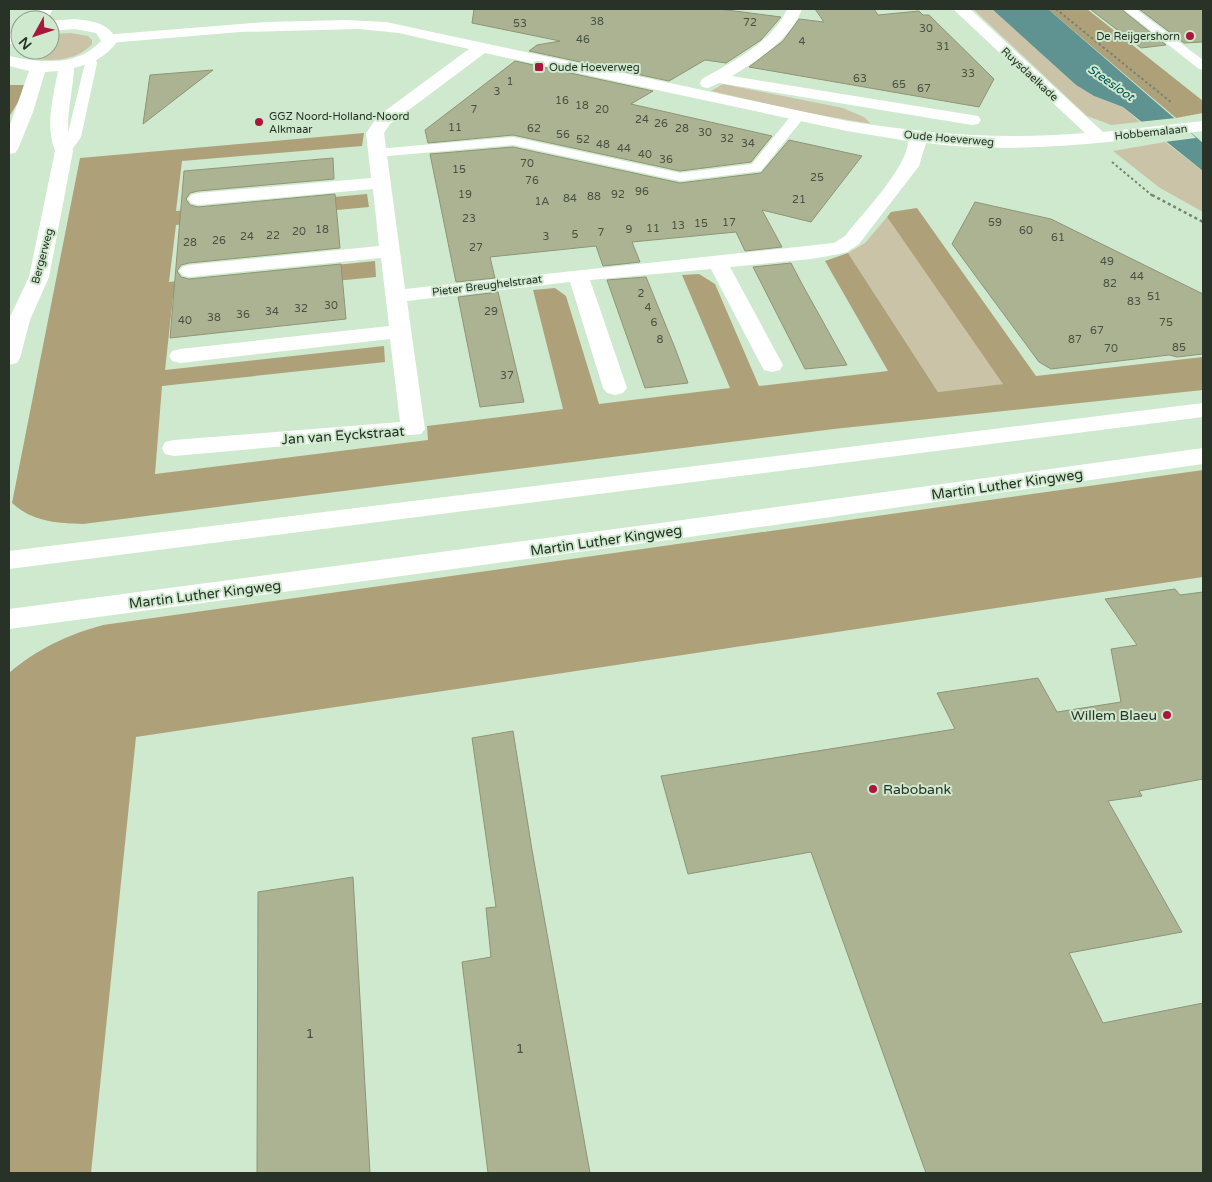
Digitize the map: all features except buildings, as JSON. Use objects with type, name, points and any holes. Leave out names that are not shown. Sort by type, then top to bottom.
[{"type":"main road","points":[[82,24],[86,9]]},
{"type":"main road","points":[[292,28],[300,9]]},
{"type":"main road","points":[[694,92],[776,36],[793,15],[794,9]]},
{"type":"main road","name":"Ruysdaelkade","points":[[961,9],[1092,138]]},
{"type":"main road","points":[[9,61],[20,65],[38,67],[66,64],[90,57],[108,42],[104,30],[82,24],[60,23]]},
{"type":"main road","name":"Oude Hoeverweg","points":[[108,42],[292,28],[425,35],[856,127],[917,137],[978,142],[1025,142],[1092,138]]},
{"type":"main road","name":"Jan van Eyckstraat","points":[[174,448],[413,429],[375,134],[384,120],[482,47]]},
{"type":"main road","name":"Bergerweg","points":[[9,358],[19,320],[39,277],[54,208],[64,151],[59,138],[59,110],[66,64]]},
{"type":"main road","points":[[9,149],[24,112],[38,67]]},
{"type":"main road","name":"Oude Hoeverweg","points":[[717,78],[925,114],[972,120]]},
{"type":"main road","name":"Hobbemalaan","points":[[1092,138],[1197,127]]},
{"type":"main road","name":"Pieter Breughelstraat","points":[[396,296],[578,275],[811,253],[840,248],[852,240],[910,166],[917,147],[917,137]]},
{"type":"main road","points":[[198,199],[380,183]]},
{"type":"main road","points":[[189,271],[390,251]]},
{"type":"main road","points":[[717,261],[772,365]]},
{"type":"main road","points":[[578,275],[615,388]]},
{"type":"main road","points":[[180,356],[400,331]]},
{"type":"main road","points":[[9,560],[1203,410]]},
{"type":"main road","name":"Martin Luther Kingweg","points":[[9,620],[658,533],[1203,456]]},
{"type":"lane","points":[[1130,9],[1144,9]]},
{"type":"lane","points":[[1130,9],[1203,66]]},
{"type":"lane","name":"Bergerweg","points":[[64,151],[74,137],[91,63],[90,57]]},
{"type":"lane","points":[[377,153],[513,141],[680,177],[756,168],[799,115]]},
{"type":"path","points":[[1056,9],[1197,127]]},
{"type":"path","points":[[1092,138],[1149,194],[1203,222]]},
{"type":"shaded area","points":[[973,9],[992,9],[1076,85],[1094,96],[1123,107],[1140,122],[1111,125],[1087,116]]},
{"type":"shaded area","points":[[1048,9],[1087,9],[1203,101],[1203,113],[1176,118]]},
{"type":"shaded area","points":[[60,34],[88,36],[92,40],[92,44],[79,54],[60,59]]},
{"type":"shaded area","points":[[723,84],[843,108],[864,117],[871,124],[803,112],[711,91]]},
{"type":"shaded area","points":[[9,85],[24,85],[20,99],[9,117]]},
{"type":"shaded area","points":[[364,133],[362,146],[182,161],[176,211],[367,194],[369,207],[176,225],[169,282],[375,261],[376,277],[173,297],[165,370],[384,346],[385,362],[162,386],[155,474],[428,440],[427,426],[563,409],[533,290],[555,288],[566,296],[599,404],[730,388],[682,275],[699,274],[715,284],[759,386],[888,371],[825,261],[848,253],[938,392],[1003,384],[887,217],[891,212],[917,208],[1036,376],[1203,357],[1203,390],[834,429],[83,524],[54,522],[37,518],[12,503],[80,158]]},
{"type":"shaded area","points":[[1165,142],[1203,171],[1203,212],[1160,188],[1113,151]]},
{"type":"shaded area","points":[[887,217],[1004,384],[938,392],[848,253],[865,243]]},
{"type":"shaded area","points":[[1203,470],[1203,577],[136,737],[91,1173],[9,1173],[9,673],[30,657],[65,638],[103,625]]},
{"type":"water","name":"Steesloot","points":[[992,9],[1048,9],[1203,143],[1203,171],[1123,107],[1094,96],[1076,85]]},
{"type":"pier","points":[[1176,118],[1196,138],[1164,142],[1138,122]]},
{"type":"place","name":"De Reijgershorn","points":[[1190,36]]},
{"type":"place","name":"Oude Hoeverweg","points":[[539,67]]},
{"type":"place","name":"GGZ Noord-Holland-Noord Alkmaar","points":[[259,122]]},
{"type":"place","name":"Willem Blaeu","points":[[1167,715]]},
{"type":"place","name":"Rabobank","points":[[873,789]]}]
